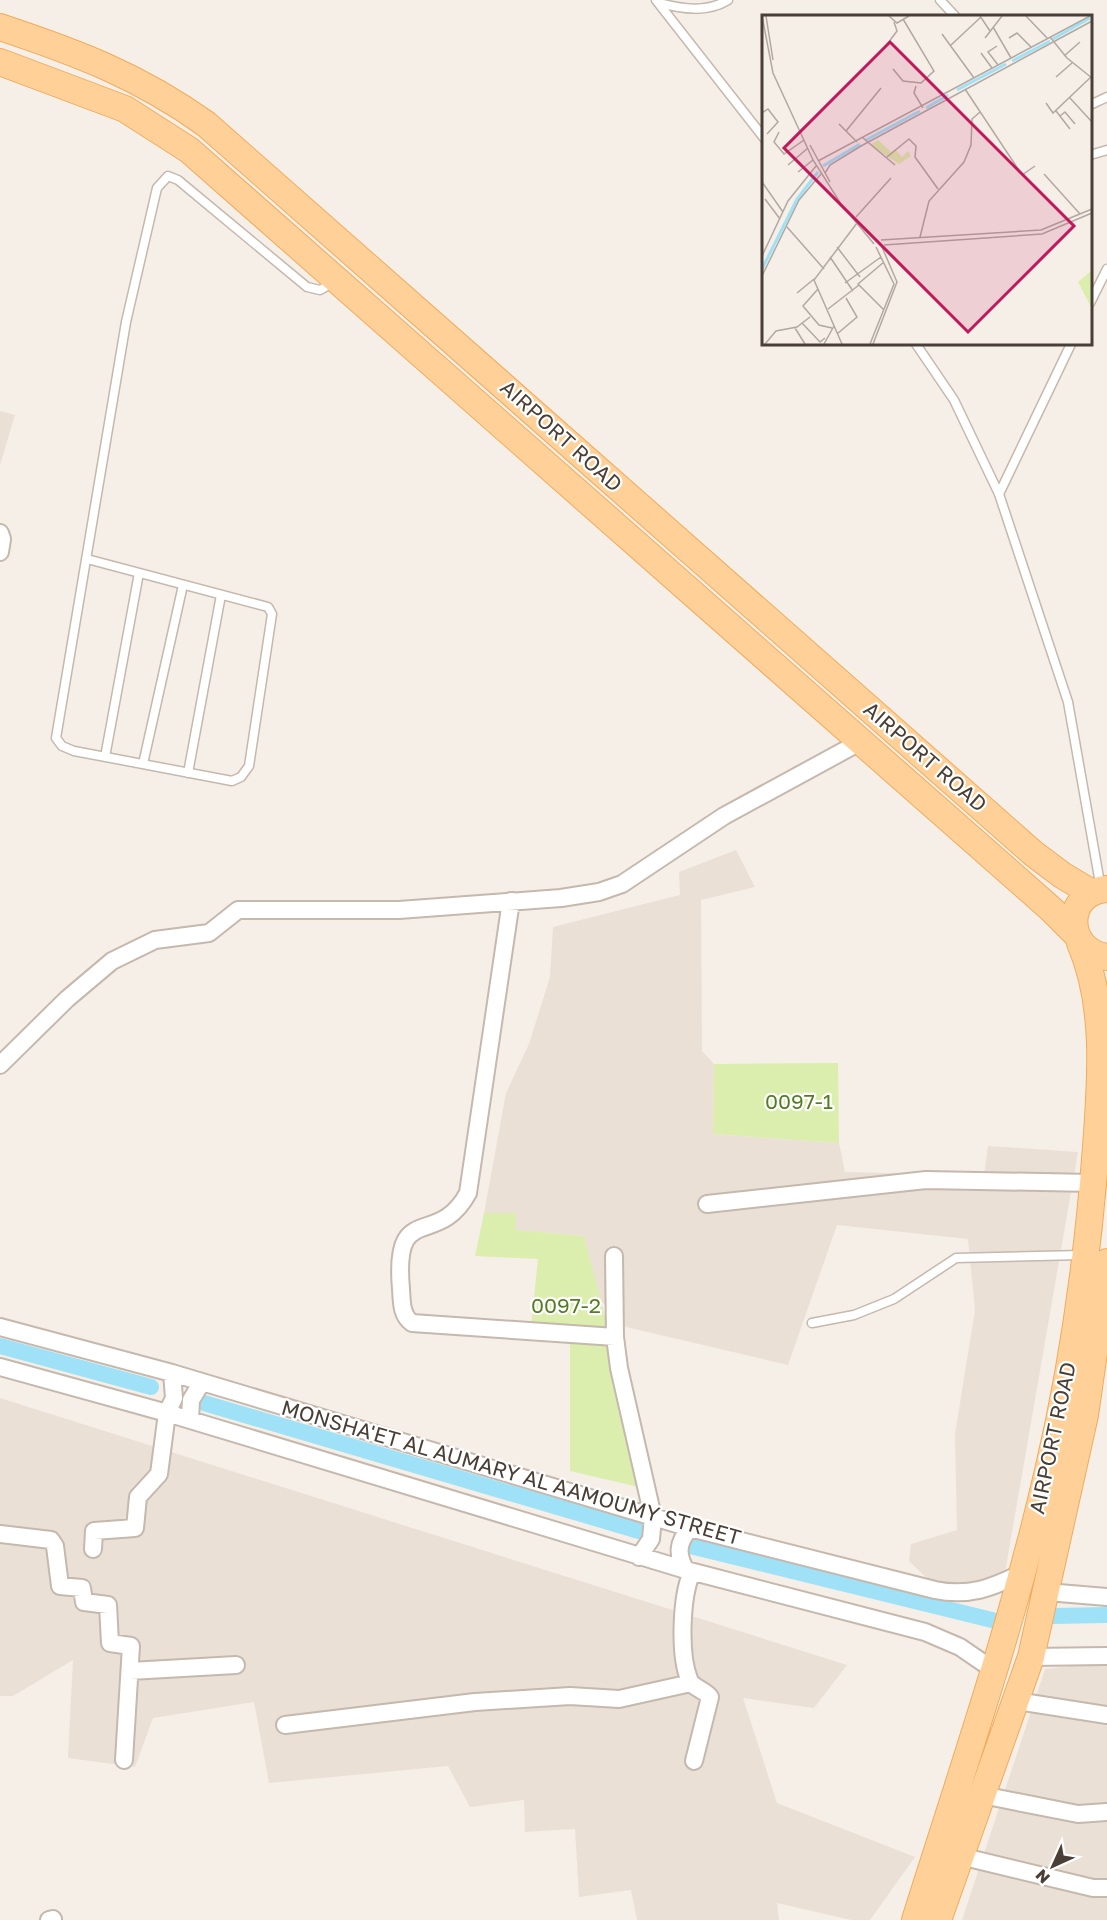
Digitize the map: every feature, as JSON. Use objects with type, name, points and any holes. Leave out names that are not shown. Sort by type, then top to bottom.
[{"type":"main road","name":"AIRPORT ROAD","points":[[0,27],[101,63],[129,76],[173,101],[206,124],[1034,854],[1062,875],[1100,890]]},
{"type":"main road","name":"AIRPORT ROAD","points":[[0,62],[90,94],[158,128],[189,150],[338,279],[556,476],[1051,909],[1078,939],[1093,974],[1098,1007],[1101,1072],[1093,1183],[1096,1258],[1085,1415],[1031,1657],[938,1920]]},
{"type":"main road","points":[[1100,890],[1078,906],[1074,925],[1078,939],[1096,955],[1107,957]]},
{"type":"main road","name":"AIRPORT ROAD","points":[[915,1920],[995,1671],[1022,1573],[1096,1258]]},
{"type":"street","points":[[0,533],[0,552]]},
{"type":"street","points":[[0,1065],[67,999],[112,961],[155,940],[209,933],[238,910],[399,910],[589,894],[622,884],[724,816],[860,742]]},
{"type":"street","points":[[511,901],[468,1193],[462,1205],[446,1219],[409,1233],[404,1239],[401,1247],[400,1270],[404,1313],[412,1323],[615,1337]]},
{"type":"street","points":[[707,1204],[926,1180],[1093,1183]]},
{"type":"street","points":[[614,1256],[615,1337],[624,1399],[653,1517],[651,1539],[639,1557]]},
{"type":"street","name":"MONSHA'ET AL AUMARY AL AAMOUMY STREET","points":[[0,1327],[172,1373],[690,1528],[953,1594],[992,1588],[1022,1573]]},
{"type":"street","name":"MONSHA'ET AL AUMARY AL AAMOUMY STREET","points":[[0,1366],[167,1413],[639,1557],[925,1632],[960,1647],[995,1671]]},
{"type":"street","points":[[93,1549],[94,1531],[135,1528],[138,1497],[159,1474],[167,1413],[174,1398],[172,1373]]},
{"type":"street","points":[[190,1420],[191,1400],[202,1382]]},
{"type":"street","points":[[690,1528],[682,1537],[679,1548],[680,1560],[689,1571],[682,1613],[685,1664],[692,1683],[710,1697],[694,1761]]},
{"type":"street","points":[[0,1534],[48,1539],[54,1542],[60,1586],[82,1588],[84,1602],[109,1606],[110,1643],[131,1646],[124,1760]]},
{"type":"street","points":[[1047,1592],[1107,1597]]},
{"type":"street","points":[[1031,1657],[1107,1656]]},
{"type":"street","points":[[130,1671],[236,1665]]},
{"type":"street","points":[[285,1725],[475,1702],[570,1696],[619,1699],[692,1683]]},
{"type":"street","points":[[1016,1701],[1107,1715]]},
{"type":"street","points":[[982,1795],[1078,1814],[1107,1812]]},
{"type":"street","points":[[960,1856],[1093,1888],[1107,1888]]},
{"type":"lane","points":[[658,2],[681,9],[705,8],[728,0]]},
{"type":"lane","points":[[940,0],[954,15]]},
{"type":"lane","points":[[658,2],[762,135]]},
{"type":"lane","points":[[1092,104],[1107,97]]},
{"type":"lane","points":[[1092,154],[1107,150]]},
{"type":"lane","points":[[87,559],[268,607],[272,614],[249,766],[246,772],[232,781],[66,749],[56,738],[126,322],[157,188],[162,180],[168,176],[173,177],[307,287],[320,290],[338,279]]},
{"type":"lane","points":[[1092,299],[1107,269]]},
{"type":"lane","points":[[917,345],[954,400],[999,494],[1068,702],[1100,890]]},
{"type":"lane","points":[[999,494],[1071,345]]},
{"type":"lane","points":[[105,757],[139,573]]},
{"type":"lane","points":[[144,764],[183,585]]},
{"type":"lane","points":[[188,773],[221,595]]},
{"type":"lane","points":[[812,1323],[854,1315],[894,1299],[956,1258],[1096,1258]]},
{"type":"shaded area","points":[[0,411],[15,415],[0,465]]},
{"type":"shaded area","points":[[736,850],[755,887],[701,900],[702,1051],[714,1064],[713,1134],[839,1143],[845,1172],[984,1175],[988,1146],[1078,1152],[1003,1584],[938,1589],[909,1561],[911,1544],[957,1530],[955,1434],[975,1310],[968,1239],[837,1225],[788,1365],[626,1327],[598,1298],[584,1236],[515,1230],[516,1213],[484,1213],[506,1093],[529,1044],[550,977],[553,927],[680,895],[679,872]]},
{"type":"shaded area","points":[[0,1398],[847,1665],[814,1708],[743,1698],[777,1803],[915,1857],[870,1920],[851,1920],[777,1903],[779,1920],[637,1920],[631,1890],[579,1897],[575,1829],[525,1832],[524,1800],[470,1807],[448,1766],[269,1783],[254,1702],[153,1718],[135,1767],[68,1758],[73,1660],[13,1696],[0,1696]]},
{"type":"shaded area","points":[[1107,1662],[1107,1920],[962,1920],[1045,1669]]},
{"type":"green space","name":"0097-1","points":[[838,1063],[839,1143],[713,1134],[714,1064]]},
{"type":"green space","name":"0097-2","points":[[484,1213],[516,1213],[516,1230],[584,1236],[615,1355],[643,1488],[570,1471],[570,1341],[530,1335],[538,1259],[475,1256]]},
{"type":"waterway","points":[[0,1346],[151,1387]]},
{"type":"waterway","points":[[204,1403],[639,1531]]},
{"type":"waterway","points":[[686,1545],[992,1620]]},
{"type":"waterway","points":[[1052,1616],[1107,1615]]}]
